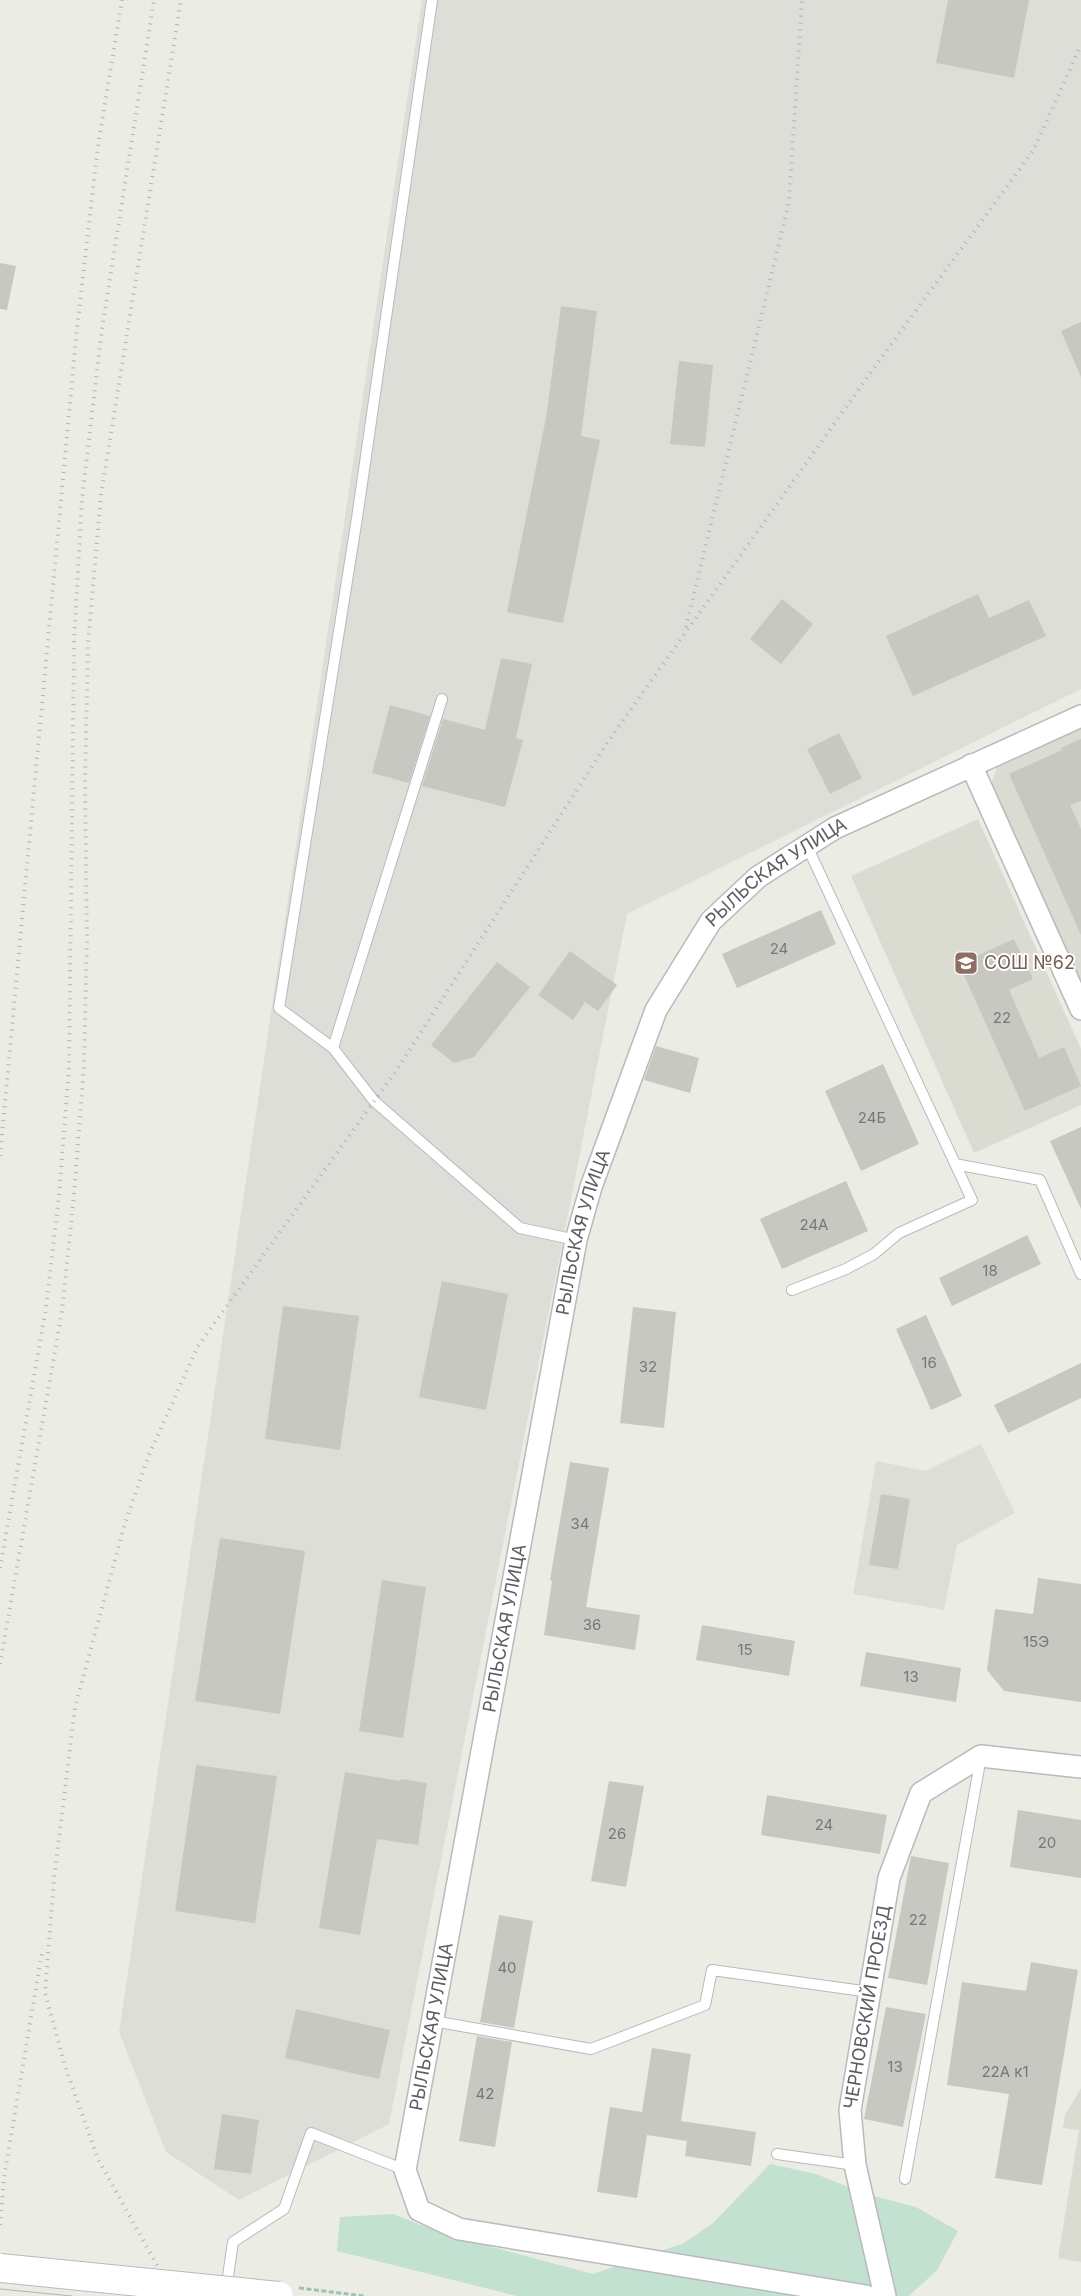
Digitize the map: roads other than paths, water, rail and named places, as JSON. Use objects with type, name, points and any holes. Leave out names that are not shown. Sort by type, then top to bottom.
[{"type":"main road","points":[[0,2268],[279,2296]]},
{"type":"street","name":"РЫЛЬСКАЯ УЛИЦА","points":[[866,2296],[459,2229],[419,2210],[406,2170],[576,1240],[591,1187],[656,1010],[712,921],[758,876],[835,828],[1081,716]]},
{"type":"street","points":[[971,765],[1081,1008]]},
{"type":"street","points":[[981,1756],[1081,1767]]},
{"type":"street","name":"ЧЕРНОВСКИЙ ПРОЕЗД","points":[[886,2296],[855,2165],[850,2110],[889,1878],[921,1793],[981,1756]]},
{"type":"lane","points":[[432,0],[357,518],[279,1008],[334,1048],[374,1101],[520,1228],[576,1240]]},
{"type":"lane","points":[[334,1048],[442,699]]},
{"type":"lane","points":[[792,1290],[846,1269],[874,1254],[900,1233],[972,1200],[806,846]]},
{"type":"lane","points":[[955,1164],[1040,1180],[1081,1274]]},
{"type":"lane","points":[[905,2180],[981,1756]]},
{"type":"lane","points":[[433,2021],[591,2049],[705,2005],[712,1970],[870,1992]]},
{"type":"lane","points":[[225,2296],[233,2242],[284,2209],[311,2133],[406,2170]]},
{"type":"lane","points":[[777,2154],[855,2165]]},
{"type":"tram line","points":[[0,2281],[149,2296]]},
{"type":"tram line","points":[[0,2289],[72,2296]]},
{"type":"railway","points":[[0,1156],[77,328],[98,146],[122,0]]},
{"type":"railway","points":[[0,1568],[46,1308],[59,1195],[69,1068],[74,642],[82,499],[102,329],[154,0]]},
{"type":"railway","points":[[0,1664],[62,1311],[74,1195],[84,1066],[87,939],[85,782],[88,644],[101,495],[181,0]]},
{"type":"railway","points":[[686,627],[789,202],[802,0]]},
{"type":"railway","points":[[174,2296],[98,2159],[65,2066],[45,1993],[54,1879],[75,1707],[125,1523],[148,1457],[198,1346],[398,1068],[607,743],[876,365],[1033,151],[1081,45]]},
{"type":"railway","points":[[0,2225],[4,2178],[42,1952]]},
{"type":"place","name":"СОШ №62","points":[[966,963]]}]
